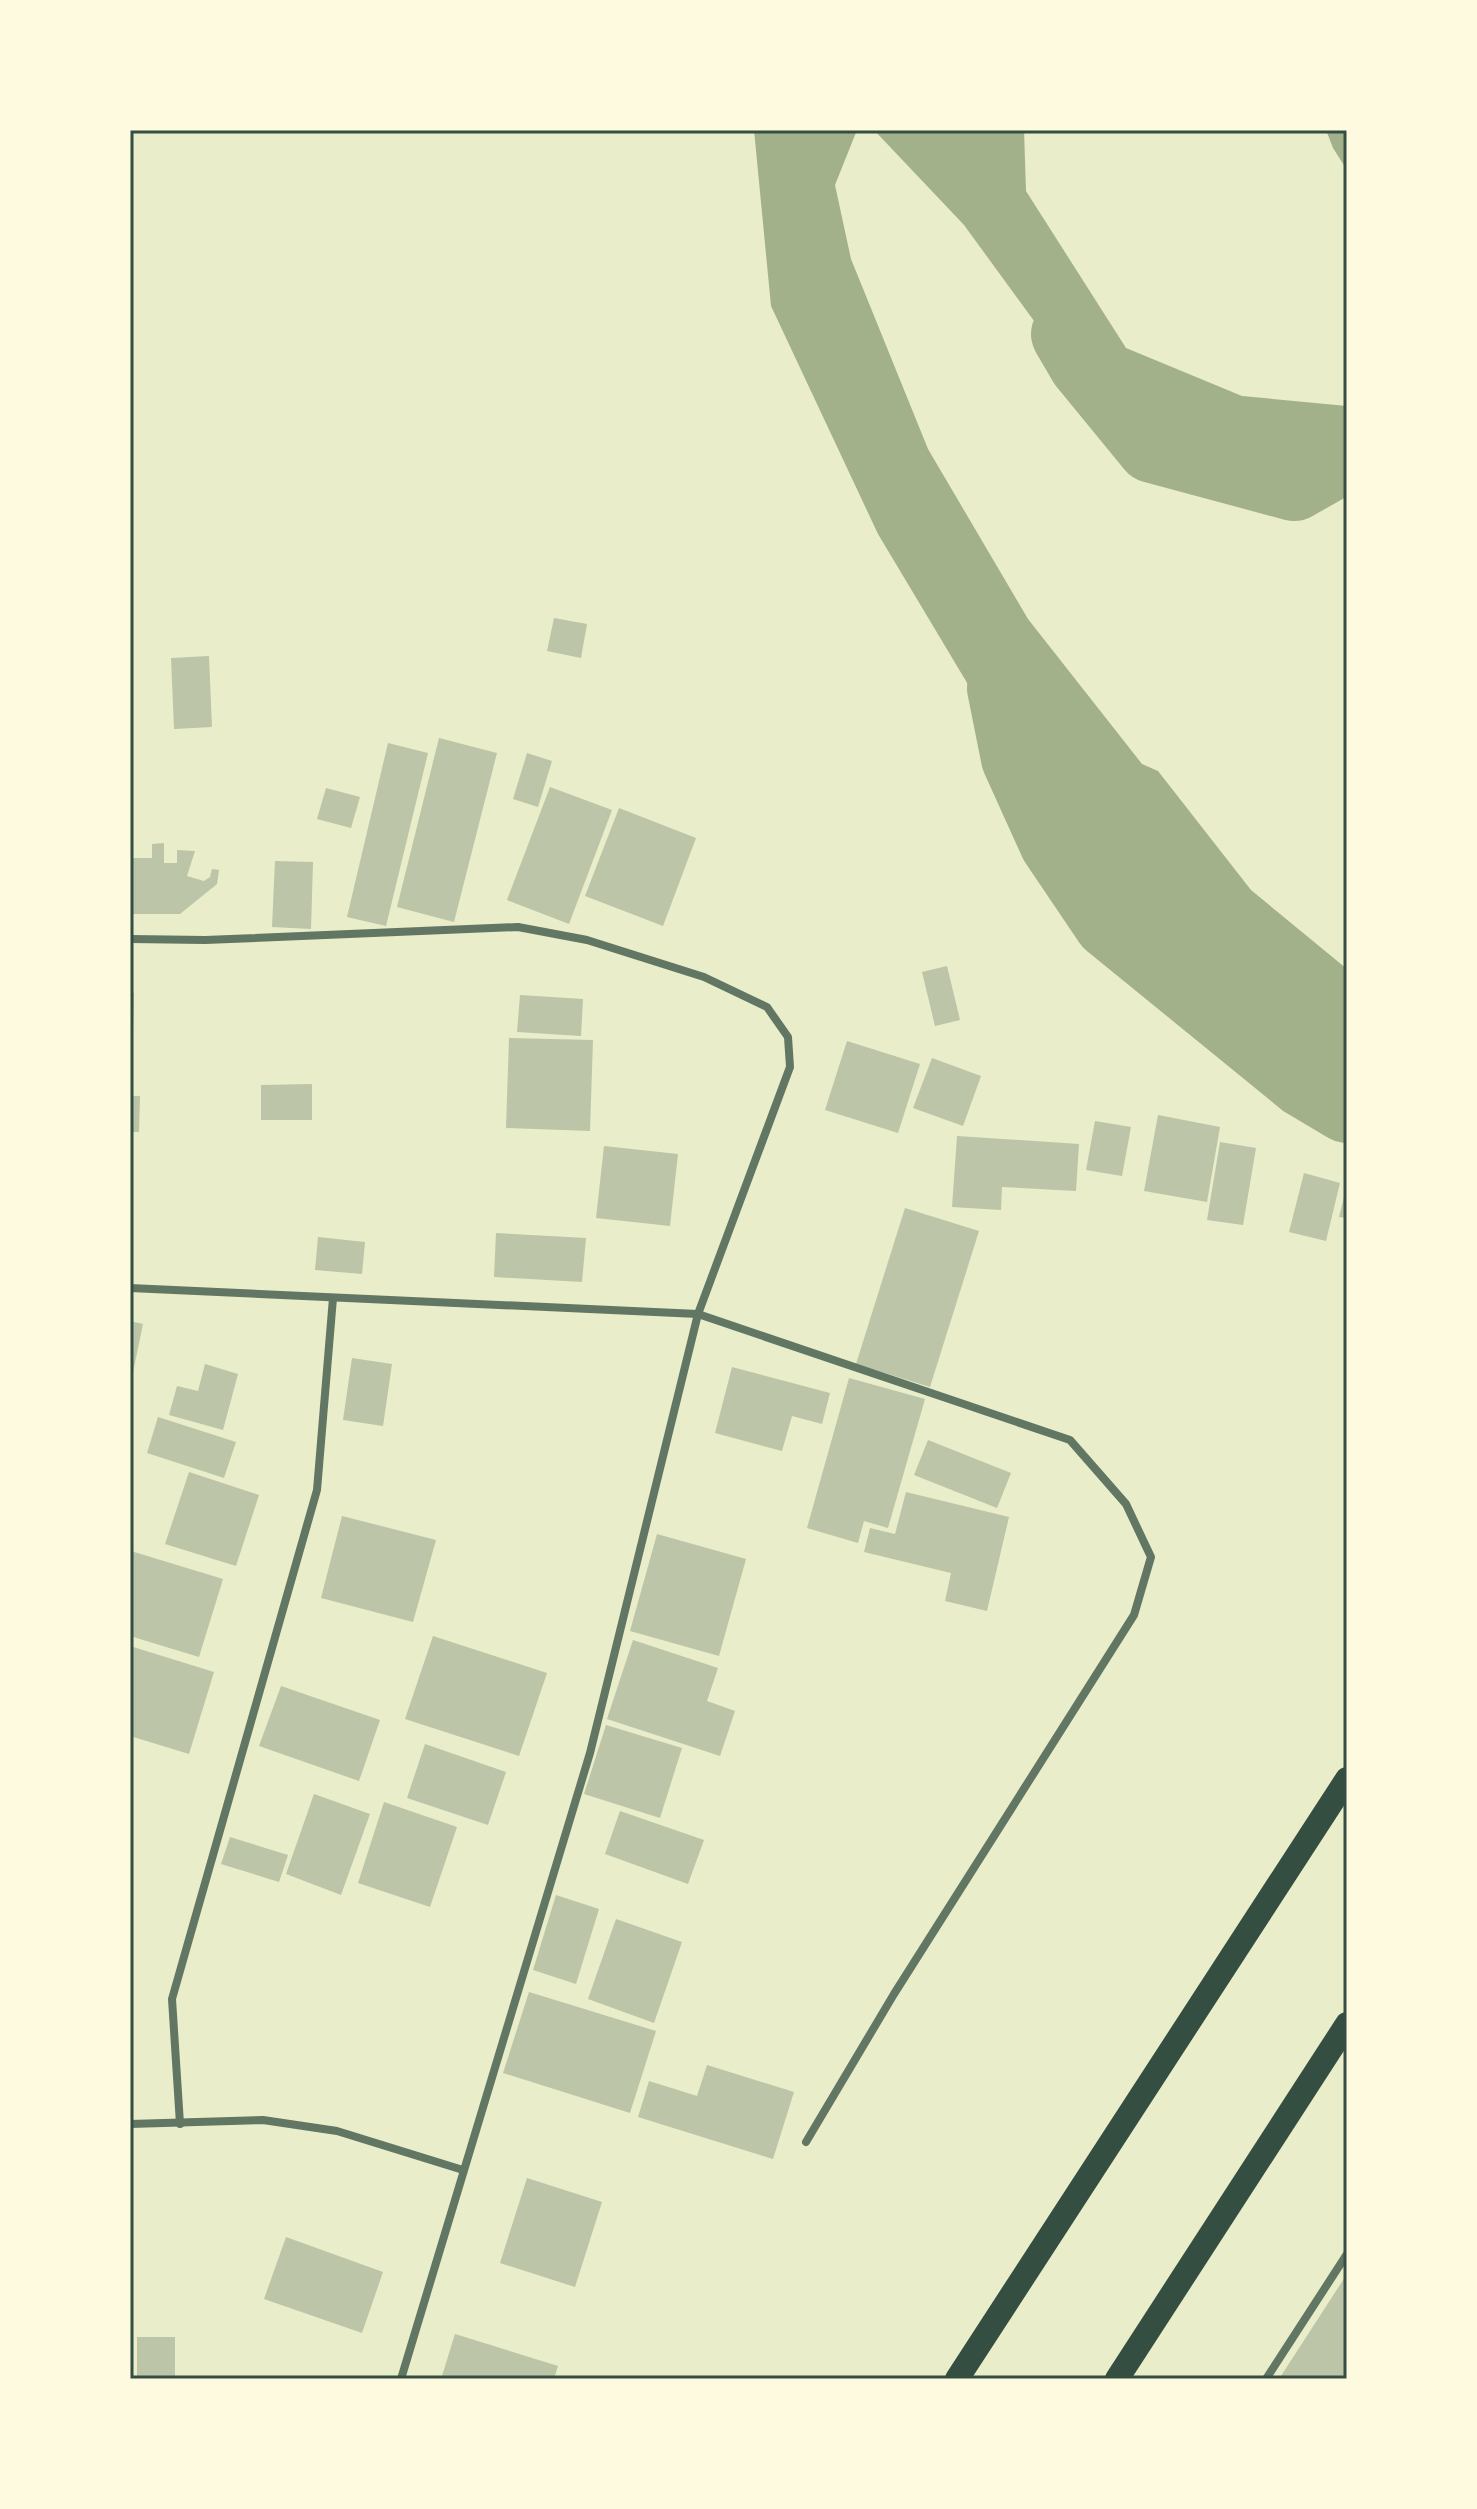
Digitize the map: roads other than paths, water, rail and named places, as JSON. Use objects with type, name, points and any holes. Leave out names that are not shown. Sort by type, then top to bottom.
[{"type":"highway","points":[[957,2379],[1347,1779]]},
{"type":"highway","points":[[1117,2379],[1347,2024]]},
{"type":"street","points":[[130,939],[205,940],[518,927],[587,940],[704,977],[767,1007],[788,1037],[790,1067],[698,1314],[590,1753],[401,2379]]},
{"type":"street","points":[[130,1288],[698,1314],[1070,1440],[1126,1504],[1151,1557],[1134,1615],[894,1994],[806,2142]]},
{"type":"street","points":[[180,2124],[172,1999],[317,1490],[333,1298]]},
{"type":"street","points":[[130,2124],[263,2120],[337,2131],[463,2170]]},
{"type":"street","points":[[1266,2379],[1347,2254]]},
{"type":"waterway","points":[[1068,334],[1085,363],[1153,446],[1294,484],[1347,454]]},
{"type":"waterway","points":[[1004,688],[1018,758],[1056,842],[1110,922],[1305,1081],[1347,1106]]}]
